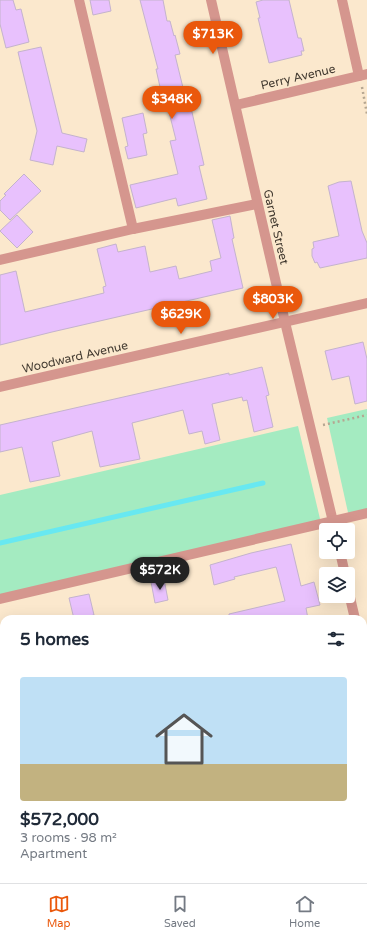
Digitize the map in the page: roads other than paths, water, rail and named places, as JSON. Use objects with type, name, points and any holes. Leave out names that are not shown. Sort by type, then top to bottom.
[{"type":"street","points":[[79,0],[133,229]]},
{"type":"street","name":"Garnet Street","points":[[211,0],[284,322],[333,523]]},
{"type":"street","points":[[342,0],[363,75]]},
{"type":"street","name":"Perry Avenue","points":[[236,105],[363,75]]},
{"type":"street","points":[[0,260],[133,229],[257,204]]},
{"type":"street","name":"Woodward Avenue","points":[[0,388],[367,303]]},
{"type":"street","points":[[339,523],[367,513]]},
{"type":"street","points":[[0,599],[319,528]]},
{"type":"street","points":[[351,603],[354,615]]},
{"type":"waterway","points":[[0,543],[263,483]]}]
